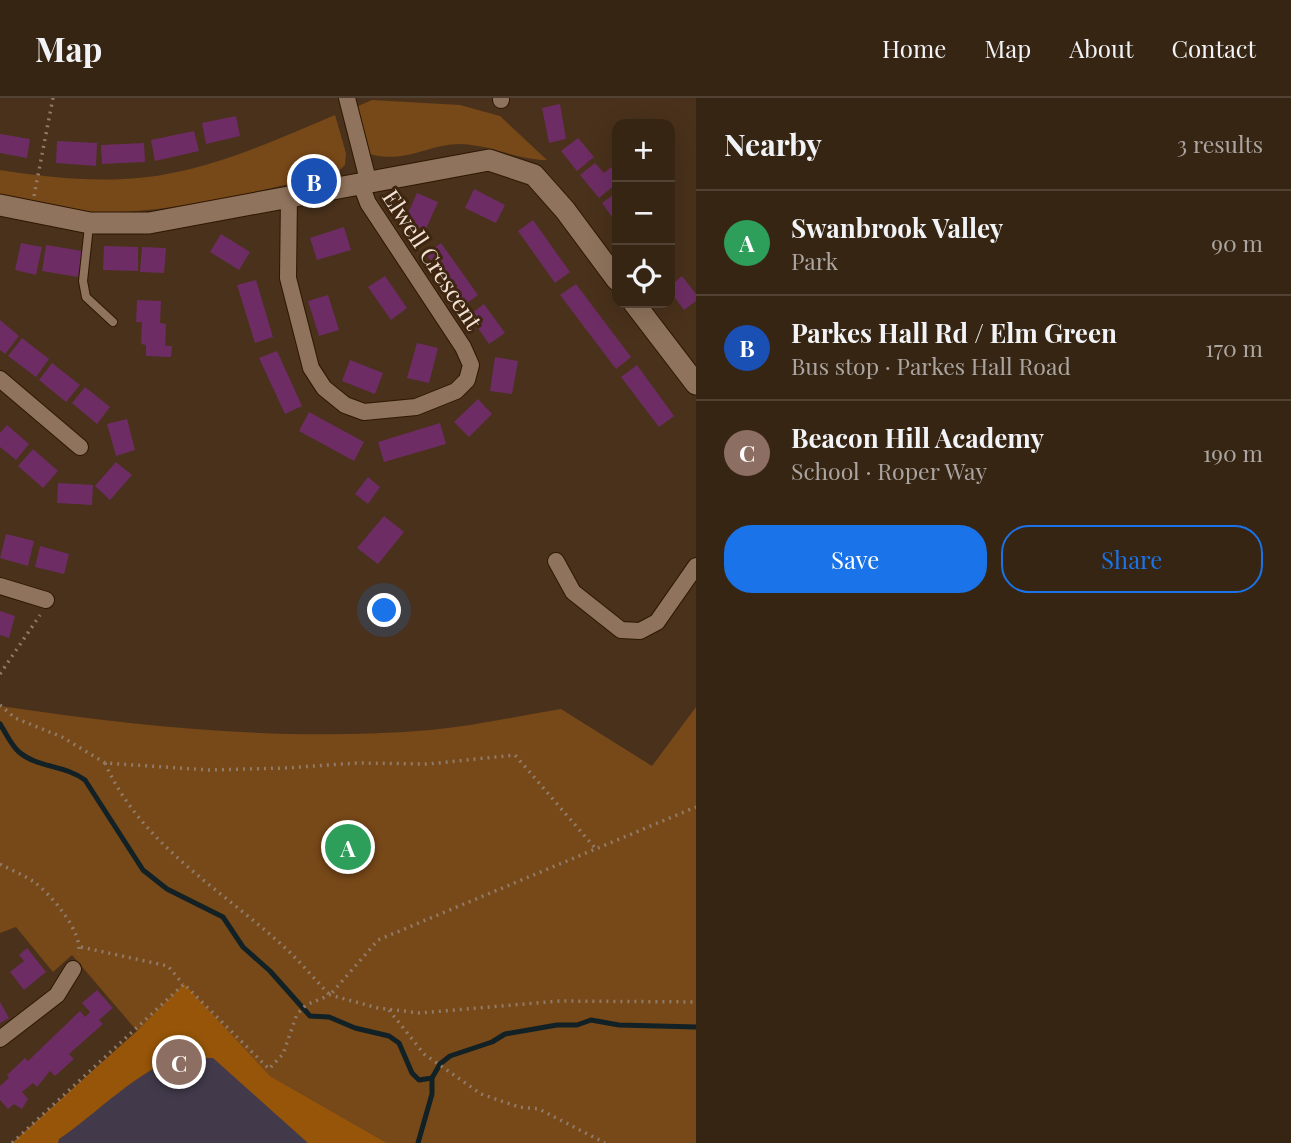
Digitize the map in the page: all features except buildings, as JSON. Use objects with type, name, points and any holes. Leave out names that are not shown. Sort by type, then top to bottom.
[{"type":"street","points":[[347,98],[364,181]]},
{"type":"street","points":[[0,205],[90,223],[149,223],[364,181],[489,160],[534,175],[565,210],[612,274]]},
{"type":"street","name":"Elwell Crescent","points":[[289,196],[288,278],[311,368],[324,388],[345,405],[364,412],[416,407],[457,391],[467,380],[471,365],[463,347],[368,203],[364,181]]},
{"type":"street","points":[[638,308],[696,384]]},
{"type":"street","points":[[0,379],[80,447]]},
{"type":"street","points":[[556,561],[573,592],[621,629],[640,631],[657,622],[696,566]]},
{"type":"street","points":[[0,586],[46,600]]},
{"type":"street","points":[[0,1039],[57,995],[73,969]]},
{"type":"lane","points":[[90,223],[83,281],[86,297],[113,322]]},
{"type":"path","points":[[31,212],[53,98]]},
{"type":"path","points":[[0,674],[46,607],[46,600]]},
{"type":"path","points":[[0,705],[15,718],[62,737],[105,763],[209,769],[272,768],[357,763],[428,764],[515,755],[595,848]]},
{"type":"path","points":[[105,763],[117,791],[160,843],[283,946],[330,995],[388,1009],[420,1013],[559,1001],[696,1002]]},
{"type":"path","points":[[80,947],[168,966],[269,1069],[283,1054],[291,1024],[306,1005],[330,995],[378,940],[696,807]]},
{"type":"path","points":[[0,864],[36,883],[73,925],[80,947],[73,969]]},
{"type":"path","points":[[12,1143],[184,984]]},
{"type":"path","points":[[388,1009],[424,1054],[481,1094],[519,1107],[539,1109],[605,1143]]},
{"type":"shaded area","points":[[372,100],[460,105],[500,116],[547,160],[461,144],[395,157],[369,154],[356,107]]},
{"type":"shaded area","points":[[335,115],[346,153],[345,165],[337,173],[213,200],[122,212],[78,212],[37,207],[0,194],[0,170],[88,179],[155,176],[238,155]]},
{"type":"shaded area","points":[[0,706],[160,726],[322,734],[430,730],[561,709],[652,766],[696,707],[696,1143],[387,1143],[270,1076],[183,991],[137,1031],[72,955],[53,972],[16,927],[0,933]]},
{"type":"shaded area","points":[[184,984],[270,1076],[387,1143],[308,1143],[213,1058],[192,1057],[165,1063],[134,1081],[59,1139],[58,1143],[12,1143],[137,1031]]},
{"type":"shaded area","points":[[183,991],[384,1139],[388,1143],[12,1143]]},
{"type":"waterway","points":[[0,724],[14,746],[26,757],[85,780],[143,870],[167,889],[223,917],[243,947],[270,971],[310,1016],[329,1017],[355,1028],[389,1036],[399,1043],[412,1073],[419,1080],[432,1078],[440,1064],[450,1056],[492,1042],[505,1034],[557,1025],[577,1025],[591,1020],[619,1025],[696,1027]]},
{"type":"waterway","points":[[418,1143],[432,1094],[432,1078]]},
{"type":"place","name":"Parkes Hall Rd / Elm Green","points":[[314,181]]},
{"type":"place","name":"Swanbrook Valley","points":[[348,847]]},
{"type":"place","name":"Beacon Hill Academy","points":[[179,1062]]}]
